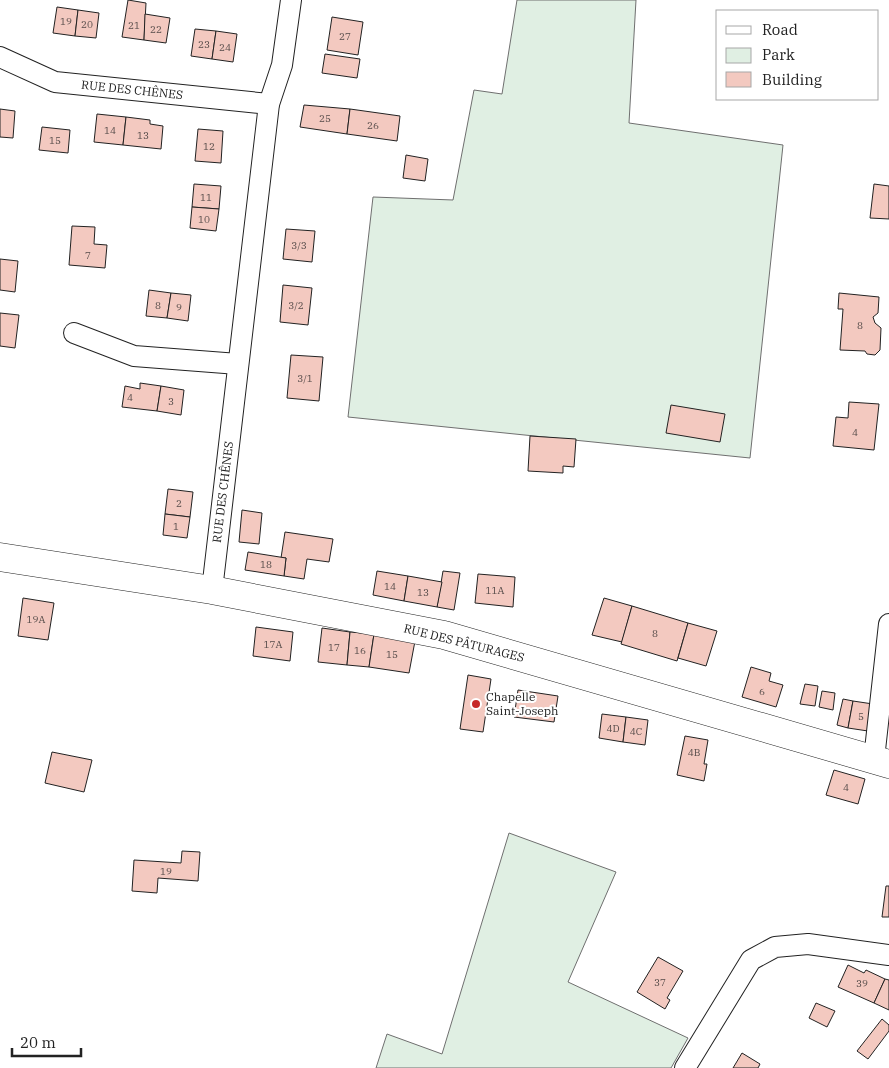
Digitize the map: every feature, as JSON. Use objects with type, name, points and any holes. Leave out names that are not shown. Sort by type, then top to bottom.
[{"type":"street","name":"RUE DES CHÊNES","points":[[212,590],[269,104],[282,65],[291,0]]},
{"type":"street","name":"RUE DES CHÊNES","points":[[0,57],[55,82],[269,104]]},
{"type":"street","points":[[74,333],[134,356],[238,364]]},
{"type":"street","name":"RUE DES PÂTURAGES","points":[[0,557],[212,590],[444,635],[881,761]]},
{"type":"street","points":[[881,761],[889,624]]},
{"type":"street","points":[[685,1068],[751,960],[775,948],[808,944],[889,955]]},
{"type":"green space","points":[[517,0],[636,0],[629,123],[783,145],[750,458],[348,417],[373,197],[453,200],[474,90],[502,94]]},
{"type":"green space","points":[[509,833],[616,872],[568,982],[688,1038],[671,1068],[376,1068],[387,1034],[442,1054]]},
{"type":"building","points":[[128,0],[146,3],[144,40],[122,37]]},
{"type":"building","points":[[57,7],[78,10],[75,36],[53,33]]},
{"type":"building","points":[[78,10],[99,13],[96,38],[75,36]]},
{"type":"building","points":[[145,14],[170,18],[166,43],[144,40]]},
{"type":"building","points":[[332,17],[363,22],[358,55],[327,50]]},
{"type":"building","points":[[195,29],[216,31],[212,59],[191,56]]},
{"type":"building","points":[[216,31],[237,34],[233,62],[212,59]]},
{"type":"building","points":[[325,54],[360,59],[357,78],[322,73]]},
{"type":"building","points":[[304,105],[350,109],[347,134],[300,127]]},
{"type":"building","points":[[0,109],[15,111],[13,138],[0,137]]},
{"type":"building","points":[[350,109],[400,116],[397,141],[347,134]]},
{"type":"building","points":[[97,114],[126,117],[123,145],[94,142]]},
{"type":"building","points":[[126,117],[150,120],[150,124],[163,126],[161,149],[123,145]]},
{"type":"building","points":[[42,127],[70,130],[68,153],[39,150]]},
{"type":"building","points":[[198,129],[223,131],[221,163],[195,161]]},
{"type":"building","points":[[406,155],[428,159],[425,181],[403,178]]},
{"type":"building","points":[[194,184],[221,186],[219,209],[192,207]]},
{"type":"building","points":[[874,184],[889,186],[889,219],[870,218]]},
{"type":"building","points":[[192,207],[219,209],[216,231],[190,228]]},
{"type":"building","points":[[72,226],[95,227],[94,244],[107,245],[105,268],[69,265]]},
{"type":"building","points":[[286,229],[315,231],[312,262],[283,259]]},
{"type":"building","points":[[0,259],[18,261],[15,292],[0,290]]},
{"type":"building","points":[[283,285],[312,288],[308,325],[280,322]]},
{"type":"building","points":[[149,290],[171,293],[167,318],[146,316]]},
{"type":"building","points":[[171,293],[191,295],[188,321],[167,318]]},
{"type":"building","points":[[839,293],[879,297],[878,313],[873,317],[875,323],[881,328],[880,350],[875,355],[867,354],[865,351],[840,350],[843,309],[838,309]]},
{"type":"building","points":[[0,313],[19,315],[15,348],[0,346]]},
{"type":"building","points":[[291,355],[323,357],[319,401],[287,398]]},
{"type":"building","points":[[140,383],[161,386],[157,411],[122,407],[125,386],[140,389]]},
{"type":"building","points":[[161,386],[184,390],[181,415],[157,411]]},
{"type":"building","points":[[849,402],[879,404],[874,450],[833,446],[836,417],[848,418]]},
{"type":"building","points":[[671,405],[725,414],[720,442],[666,433]]},
{"type":"building","points":[[530,436],[576,439],[574,467],[563,466],[563,473],[528,471]]},
{"type":"building","points":[[168,489],[193,492],[190,517],[165,514]]},
{"type":"building","points":[[242,510],[262,513],[259,544],[239,542]]},
{"type":"building","points":[[165,514],[190,517],[187,538],[163,535]]},
{"type":"building","points":[[285,532],[333,539],[329,562],[307,559],[304,579],[284,576],[286,558],[281,558]]},
{"type":"building","points":[[248,552],[286,558],[284,576],[245,570]]},
{"type":"building","points":[[377,571],[408,576],[404,601],[373,595]]},
{"type":"building","points":[[443,571],[460,573],[454,610],[437,607]]},
{"type":"building","points":[[478,574],[515,577],[513,607],[475,603]]},
{"type":"building","points":[[408,576],[442,582],[437,607],[404,601]]},
{"type":"building","points":[[23,598],[54,603],[48,640],[18,636]]},
{"type":"building","points":[[604,598],[632,606],[622,642],[592,635]]},
{"type":"building","points":[[632,606],[688,623],[677,661],[621,644]]},
{"type":"building","points":[[688,623],[717,631],[706,666],[678,658]]},
{"type":"building","points":[[256,627],[293,632],[290,661],[253,656]]},
{"type":"building","points":[[322,628],[350,632],[347,665],[318,662]]},
{"type":"building","points":[[350,632],[374,634],[369,667],[347,665]]},
{"type":"building","points":[[374,634],[415,641],[409,673],[369,667]]},
{"type":"building","points":[[751,667],[771,673],[769,681],[783,685],[776,707],[742,697]]},
{"type":"building","name":"Chapelle Saint-Joseph","points":[[468,675],[491,679],[483,732],[460,729]]},
{"type":"building","points":[[805,684],[818,686],[815,706],[800,704]]},
{"type":"building","points":[[518,690],[558,696],[554,722],[514,717]]},
{"type":"building","points":[[822,691],[835,693],[833,710],[819,707]]},
{"type":"building","points":[[843,699],[853,701],[848,728],[837,725]]},
{"type":"building","points":[[853,701],[873,704],[868,731],[848,728]]},
{"type":"building","points":[[602,714],[626,717],[623,742],[599,738]]},
{"type":"building","points":[[626,717],[648,720],[645,745],[623,742]]},
{"type":"building","points":[[685,736],[708,740],[704,764],[707,764],[704,781],[677,775]]},
{"type":"building","points":[[52,752],[92,760],[84,792],[45,783]]},
{"type":"building","points":[[834,770],[865,779],[858,804],[826,795]]},
{"type":"building","points":[[182,851],[200,852],[198,881],[158,878],[157,893],[132,891],[134,860],[181,863]]},
{"type":"building","points":[[886,886],[889,886],[889,917],[882,917]]},
{"type":"building","points":[[658,957],[683,971],[667,998],[670,1000],[665,1009],[637,992]]},
{"type":"building","points":[[848,965],[864,973],[866,970],[885,979],[874,1003],[838,987]]},
{"type":"building","points":[[885,979],[889,980],[889,1010],[874,1003]]},
{"type":"building","points":[[816,1003],[835,1011],[827,1027],[809,1018]]},
{"type":"building","points":[[882,1019],[889,1025],[889,1031],[868,1059],[857,1051]]},
{"type":"building","points":[[742,1053],[760,1064],[758,1068],[733,1068]]},
{"type":"place","name":"Chapelle Saint-Joseph","points":[[476,704]]}]
